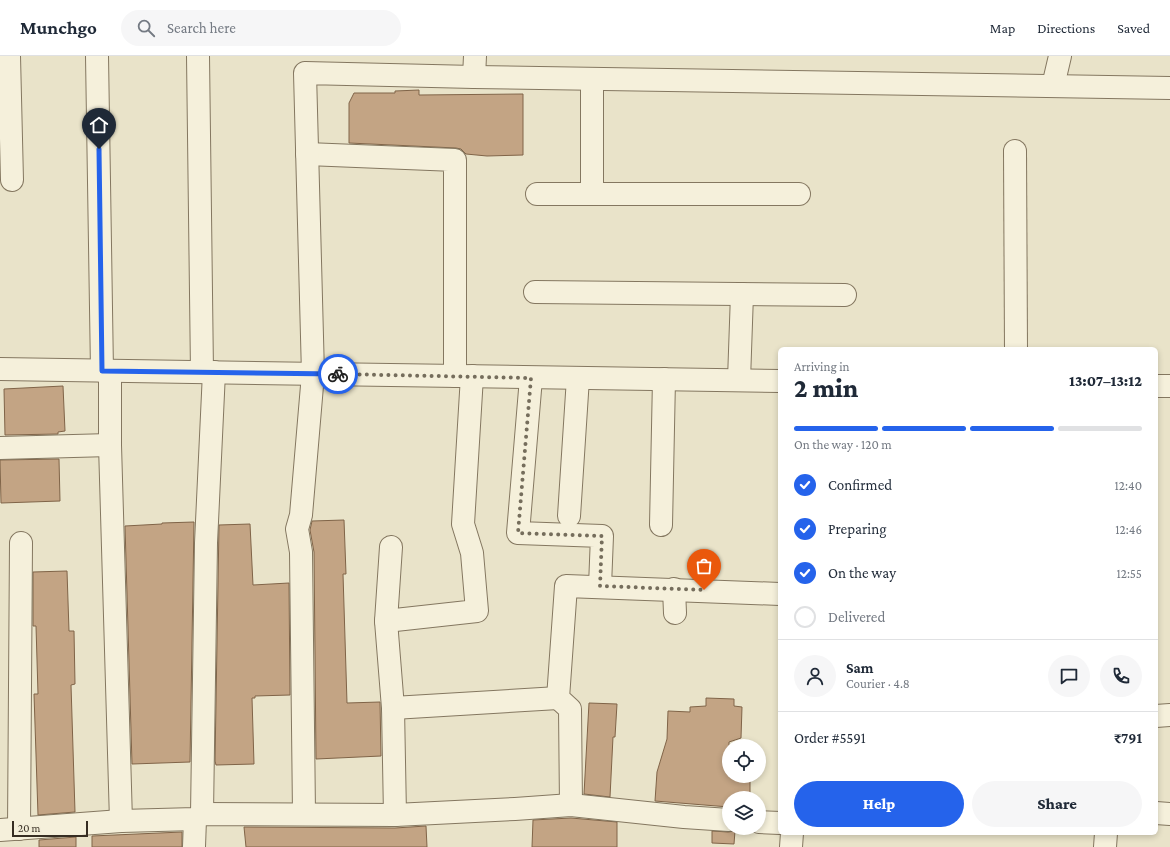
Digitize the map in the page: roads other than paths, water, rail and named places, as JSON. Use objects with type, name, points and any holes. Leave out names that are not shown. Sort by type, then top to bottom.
[{"type":"street","points":[[0,56],[9,56],[12,180]]},
{"type":"street","points":[[97,56],[121,821]]},
{"type":"street","points":[[194,847],[198,817],[206,544],[208,372],[198,56]]},
{"type":"street","points":[[1053,86],[1060,56]]},
{"type":"street","points":[[304,814],[301,552],[297,529],[301,514],[312,374],[305,73],[475,67],[592,79],[1170,88]]},
{"type":"street","points":[[592,79],[592,194]]},
{"type":"street","points":[[1015,151],[1016,347]]},
{"type":"street","points":[[307,154],[455,160],[463,376],[463,524],[472,552],[476,611],[386,621]]},
{"type":"street","points":[[537,194],[799,194]]},
{"type":"street","points":[[535,292],[845,295]]},
{"type":"street","points":[[739,380],[742,294]]},
{"type":"street","points":[[0,369],[778,381]]},
{"type":"street","points":[[531,378],[518,533],[602,536],[600,586]]},
{"type":"street","points":[[570,516],[578,378]]},
{"type":"street","points":[[661,525],[664,379]]},
{"type":"street","points":[[1158,386],[1170,386]]},
{"type":"street","points":[[0,448],[110,445]]},
{"type":"street","points":[[21,543],[9,830],[121,821],[198,817],[304,814],[395,815],[515,810],[570,805],[722,819]]},
{"type":"street","points":[[391,548],[386,621],[393,708],[395,815]]},
{"type":"street","points":[[558,698],[566,586],[600,586],[778,594]]},
{"type":"street","points":[[674,589],[675,613]]},
{"type":"street","points":[[393,708],[558,698],[570,709],[570,805]]},
{"type":"street","points":[[1158,716],[1170,715]]},
{"type":"street","points":[[1158,813],[1170,814]]},
{"type":"street","points":[[766,822],[778,823]]},
{"type":"street","points":[[791,847],[792,835]]},
{"type":"street","points":[[1105,847],[1106,835]]}]
